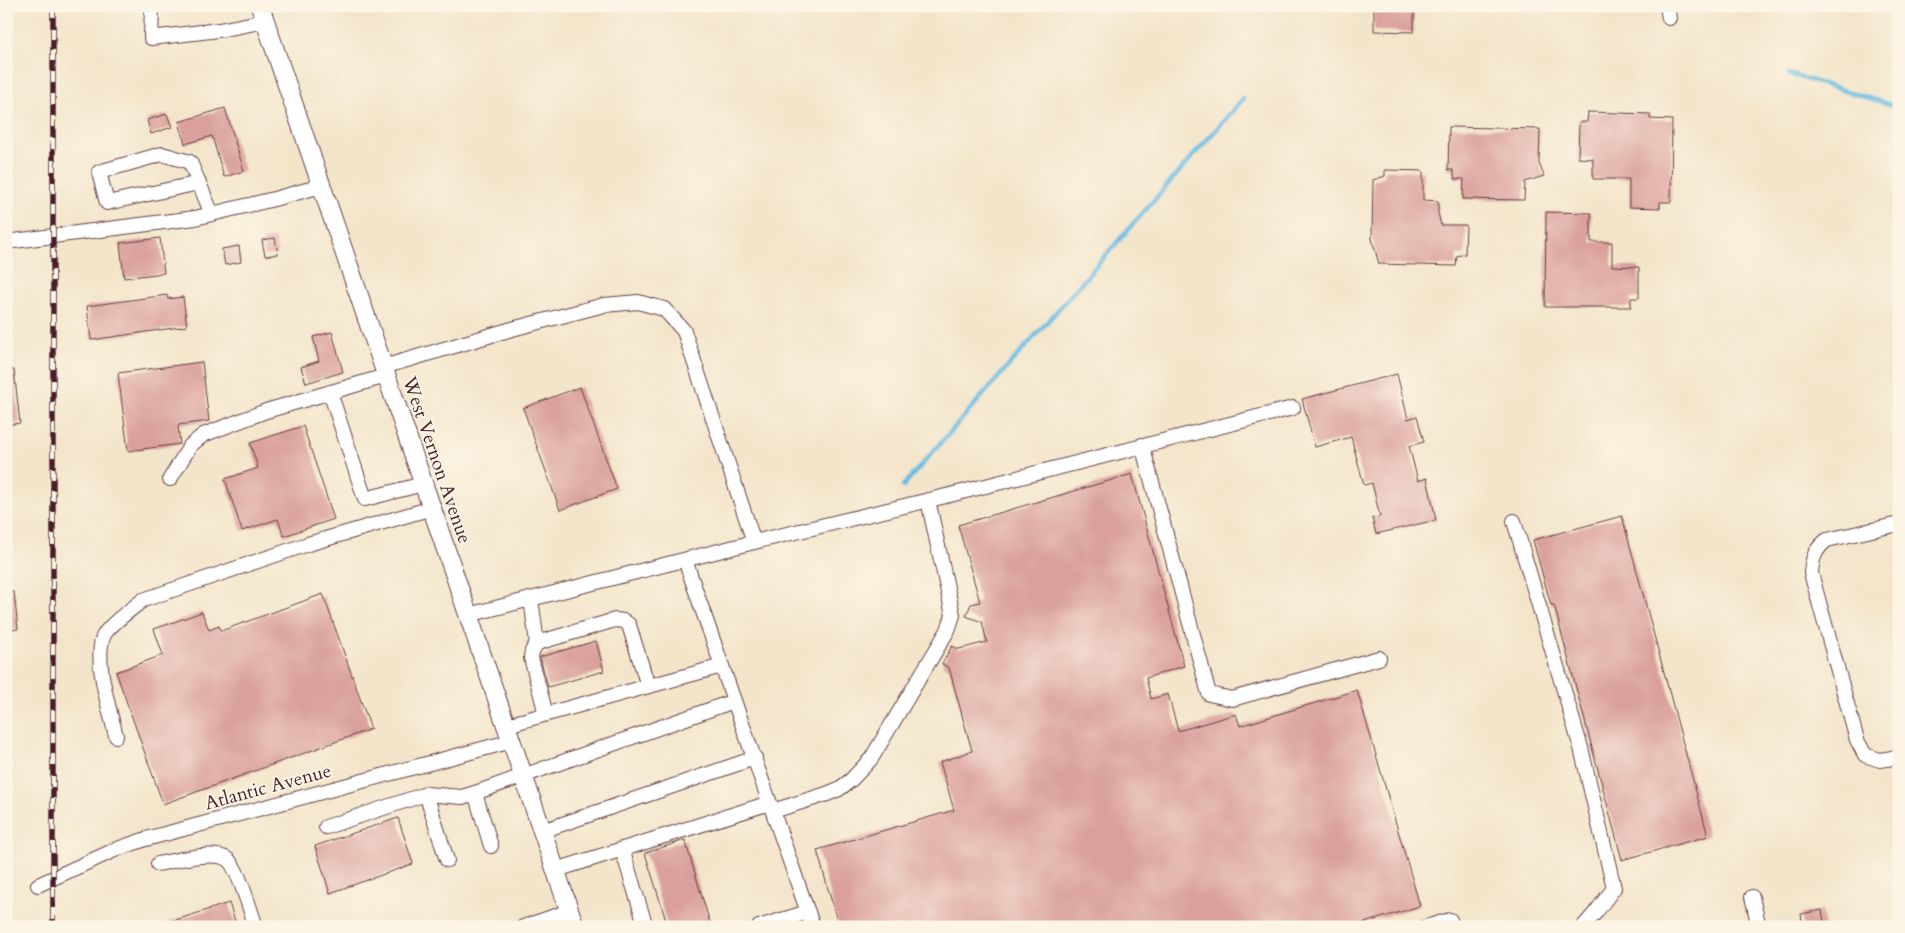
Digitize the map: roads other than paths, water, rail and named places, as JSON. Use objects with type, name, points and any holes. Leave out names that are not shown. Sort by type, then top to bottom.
[{"type":"main road","name":"West Vernon Avenue","points":[[262,14],[572,919]]},
{"type":"street","points":[[152,6],[152,38],[218,30],[262,14]]},
{"type":"street","points":[[199,183],[107,203],[99,172],[162,154],[190,162],[199,183],[212,214]]},
{"type":"street","points":[[6,242],[195,218],[274,200],[321,186]]},
{"type":"street","points":[[170,479],[190,446],[203,434],[266,411],[330,392],[512,329],[604,305],[638,302],[664,308],[684,331],[754,542]]},
{"type":"street","points":[[330,392],[365,499],[423,484]]},
{"type":"street","points":[[468,615],[1293,408]]},
{"type":"street","points":[[1142,446],[1209,694],[1232,699],[1379,658]]},
{"type":"street","points":[[556,870],[622,849],[772,807],[827,794],[839,789],[851,780],[871,759],[948,630],[953,616],[928,500]]},
{"type":"street","points":[[116,736],[100,667],[103,636],[121,617],[143,600],[308,544],[432,508]]},
{"type":"street","points":[[1514,521],[1581,748],[1614,888],[1582,927]]},
{"type":"street","points":[[1899,524],[1827,540],[1820,546],[1812,559],[1811,573],[1857,740],[1865,755],[1880,760],[1899,757]]},
{"type":"street","points":[[685,560],[814,927]]},
{"type":"street","points":[[531,599],[537,643],[532,651],[531,658],[546,714]]},
{"type":"street","points":[[537,643],[615,620],[624,621],[628,624],[648,686]]},
{"type":"street","name":"Atlantic Avenue","points":[[38,885],[117,849],[146,839],[509,733],[546,714],[722,666]]},
{"type":"street","points":[[326,827],[426,794],[462,797],[475,793],[734,701]]},
{"type":"street","points":[[542,831],[754,758]]},
{"type":"street","points":[[475,793],[491,846]]},
{"type":"street","points":[[426,794],[447,860]]},
{"type":"street","points":[[622,849],[646,927]]},
{"type":"street","points":[[158,864],[212,856],[227,859],[235,869],[256,927]]},
{"type":"street","points":[[1752,897],[1759,927]]},
{"type":"street","points":[[759,927],[808,912]]},
{"type":"street","points":[[523,927],[572,919]]},
{"type":"street","points":[[1426,927],[1450,920],[1452,927]]},
{"type":"waterway","points":[[1789,74],[1899,107]]},
{"type":"waterway","points":[[903,486],[1243,99]]},
{"type":"railway","points":[[53,6],[53,927]]}]
